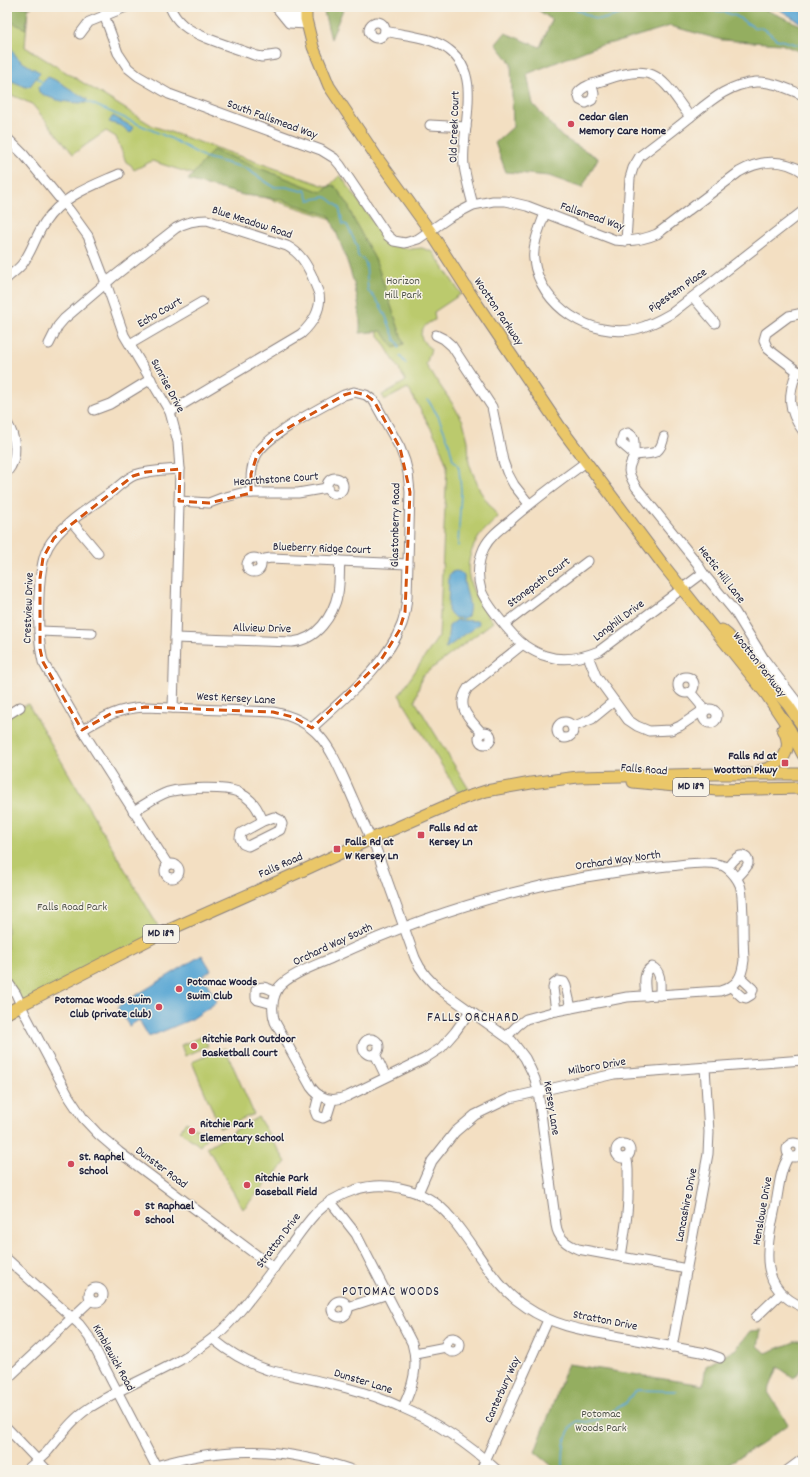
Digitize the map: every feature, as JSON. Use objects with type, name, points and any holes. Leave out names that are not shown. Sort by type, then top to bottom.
[{"type":"main road","name":"Wootton Parkway","points":[[306,7],[307,22],[313,47],[329,86],[378,159],[430,231],[473,298],[560,426],[682,588],[746,671],[766,694],[781,715],[803,755]]},
{"type":"main road","name":"Wootton Parkway","points":[[703,614],[728,635],[788,705],[803,727]]},
{"type":"main road","points":[[739,774],[768,769],[774,766],[784,757],[788,746],[788,741],[784,730],[752,684],[746,671]]},
{"type":"main road","name":"Falls Road","points":[[7,1013],[162,933],[464,798],[486,791],[530,783],[578,777],[803,774]]},
{"type":"main road","name":"Falls Road","points":[[578,777],[717,790],[803,788]]},
{"type":"street","points":[[80,34],[88,22],[126,7]]},
{"type":"street","points":[[170,7],[179,21],[194,32],[257,56],[262,57],[276,55]]},
{"type":"street","points":[[276,7],[288,23],[307,22]]},
{"type":"street","name":"South Fallsmead Way","points":[[104,15],[118,53],[128,68],[138,76],[169,94],[321,150],[334,158],[387,235],[394,240],[405,243],[418,239],[430,231]]},
{"type":"street","name":"Old Creek Court","points":[[385,31],[431,40],[449,50],[464,68],[468,87],[464,166],[473,205]]},
{"type":"street","points":[[592,85],[628,72],[644,72],[657,75],[690,117]]},
{"type":"street","points":[[626,241],[630,178],[632,168],[640,156],[714,97],[743,84],[757,82],[776,85],[803,94]]},
{"type":"street","points":[[430,125],[466,127]]},
{"type":"street","name":"Sunrise Drive","points":[[7,138],[24,155],[63,202],[88,236],[124,334],[170,412],[178,442],[180,469],[173,708]]},
{"type":"street","name":"Fallsmead Way","points":[[430,231],[450,217],[473,205],[493,201],[506,201],[527,206],[615,240],[644,240],[657,234],[749,166],[769,162],[787,164],[803,172]]},
{"type":"street","points":[[7,278],[22,265],[45,221],[57,207],[74,194],[119,174]]},
{"type":"street","name":"Pipestem Place","points":[[545,213],[534,248],[534,259],[542,286],[561,310],[574,319],[597,328],[613,331],[635,330],[655,323],[672,313],[803,211]]},
{"type":"street","name":"Blue Meadow Road","points":[[49,344],[58,326],[64,319],[106,283],[185,222],[208,220],[287,246],[296,251],[307,264],[319,294],[317,313],[313,321],[301,334],[170,412]]},
{"type":"street","points":[[693,297],[715,323]]},
{"type":"street","name":"Echo Court","points":[[130,344],[202,302]]},
{"type":"street","points":[[803,313],[789,316],[766,333],[764,340],[768,349],[800,372],[790,395],[792,410],[797,423],[803,430]]},
{"type":"street","points":[[436,335],[444,339],[452,346],[489,400],[496,420],[506,472],[529,504]]},
{"type":"street","points":[[94,410],[110,404],[151,380]]},
{"type":"street","name":"Glastonberry Road","points":[[251,493],[252,466],[264,445],[276,435],[344,395],[354,392],[366,395],[374,402],[400,448],[408,473],[410,492],[408,564],[406,612],[402,625],[379,663],[367,677],[312,728]]},
{"type":"street","points":[[7,423],[14,437],[15,444],[14,456],[7,472]]},
{"type":"street","name":"Hectic Hill Lane","points":[[664,438],[662,444],[655,453],[635,455],[630,464],[628,474],[636,487],[735,612],[760,654],[803,710]]},
{"type":"street","name":"Longhill Drive","points":[[586,462],[529,504],[492,536],[484,548],[479,561],[478,576],[481,590],[486,600],[523,644],[546,656],[562,659],[588,656],[608,645],[703,573]]},
{"type":"street","name":"Crestview Drive","points":[[168,865],[82,730],[43,662],[40,649],[39,631],[40,578],[43,558],[54,538],[72,522],[133,476],[146,472],[180,469]]},
{"type":"street","name":"Hearthstone Court","points":[[179,501],[209,503],[241,493],[298,493],[328,488]]},
{"type":"street","points":[[72,522],[98,554]]},
{"type":"street","name":"Blueberry Ridge Court","points":[[260,562],[271,558],[408,564]]},
{"type":"street","name":"Allview Drive","points":[[175,638],[292,642],[300,642],[307,639],[320,629],[334,605],[338,592],[340,561]]},
{"type":"street","name":"Stonepath Court","points":[[505,624],[588,561]]},
{"type":"street","points":[[39,631],[92,633]]},
{"type":"street","points":[[481,732],[465,713],[463,705],[465,693],[468,688],[523,644]]},
{"type":"street","points":[[588,656],[596,676],[614,701],[632,724],[643,729],[676,729],[703,712],[700,704],[690,692]]},
{"type":"street","points":[[572,727],[592,719],[614,701]]},
{"type":"street","points":[[7,715],[20,707]]},
{"type":"street","name":"West Kersey Lane","points":[[82,730],[108,715],[130,708],[173,708],[273,712],[293,717],[312,728],[325,742],[334,758],[371,839]]},
{"type":"street","points":[[133,811],[160,796],[176,790],[196,788],[229,790],[238,792],[250,800],[256,806],[263,822]]},
{"type":"street","name":"Kersey Lane","points":[[371,839],[375,846],[415,958],[420,968],[442,991],[507,1036],[525,1058],[536,1079],[556,1225],[559,1235],[568,1244],[578,1249],[686,1269]]},
{"type":"street","points":[[507,1036],[526,1019],[556,1011],[612,999],[660,994],[720,991],[731,987],[740,977],[743,969],[742,896],[737,878],[727,868],[738,857],[746,857],[749,861],[749,865],[737,878]]},
{"type":"street","name":"Orchard Way North","points":[[404,927],[492,898],[548,884],[603,874],[654,868],[706,864],[718,864],[727,868]]},
{"type":"street","name":"Orchard Way South","points":[[276,992],[285,982],[299,973],[360,944],[404,927]]},
{"type":"street","points":[[646,996],[645,973],[652,967],[659,973],[660,994]]},
{"type":"street","points":[[731,987],[742,997],[746,998],[751,995],[753,989],[740,977]]},
{"type":"street","name":"Dunster Road","points":[[7,981],[69,1097],[83,1118],[98,1134],[119,1152],[274,1268]]},
{"type":"street","points":[[556,1011],[553,988],[554,984],[558,981],[564,982],[566,986],[571,1008]]},
{"type":"street","points":[[273,1004],[258,1000],[256,998],[256,990],[262,986],[276,992],[272,1011],[275,1022],[311,1087],[319,1095],[332,1100],[337,1100],[348,1096],[424,1059],[441,1048],[470,1011]]},
{"type":"street","points":[[375,1054],[386,1077]]},
{"type":"street","name":"Milboro Drive","points":[[418,1193],[428,1170],[438,1153],[455,1132],[475,1115],[510,1098],[614,1074],[803,1060]]},
{"type":"street","name":"Lancashire Drive","points":[[672,1347],[707,1165],[709,1119],[705,1067]]},
{"type":"street","points":[[319,1095],[315,1111],[317,1116],[324,1118],[327,1116],[332,1100]]},
{"type":"street","name":"Henslowe Drive","points":[[789,1156],[782,1173],[767,1251],[771,1276],[781,1293],[789,1300],[803,1307]]},
{"type":"street","points":[[621,1257],[629,1203],[628,1163],[626,1157]]},
{"type":"street","name":"Stratton Drive","points":[[27,1470],[66,1429],[87,1410],[118,1391],[180,1360],[213,1339],[235,1318],[314,1215],[330,1201],[356,1189],[376,1186],[398,1187],[418,1193],[434,1202],[451,1217],[489,1272],[504,1289],[525,1307],[548,1320],[576,1329],[706,1353],[720,1358]]},
{"type":"street","points":[[330,1201],[356,1234],[407,1332],[415,1353],[414,1381],[403,1408]]},
{"type":"street","name":"Kimblewick Road","points":[[7,1260],[72,1318],[89,1337],[157,1468]]},
{"type":"street","points":[[756,1317],[781,1293]]},
{"type":"street","points":[[348,1307],[388,1294]]},
{"type":"street","points":[[7,1379],[91,1300]]},
{"type":"street","name":"Canterbury Way","points":[[481,1470],[548,1320]]},
{"type":"street","name":"Dunster Lane","points":[[213,1339],[240,1359],[268,1370],[344,1387],[403,1408],[446,1431],[478,1453],[497,1470]]},
{"type":"street","points":[[415,1353],[446,1347]]},
{"type":"street","points":[[803,1381],[803,1387]]},
{"type":"street","points":[[7,1428],[47,1470]]},
{"type":"street","points":[[157,1468],[179,1459],[201,1455],[254,1451],[302,1456],[352,1470]]},
{"type":"street","points":[[788,1470],[803,1459]]},
{"type":"highlighted area","points":[[354,392],[366,395],[374,401],[400,448],[410,492],[405,612],[399,631],[379,663],[312,728],[293,717],[273,712],[145,707],[112,713],[82,730],[43,662],[40,649],[40,578],[43,558],[54,538],[133,476],[146,472],[180,469],[179,501],[209,503],[251,493],[251,474],[257,455],[276,435],[344,395]]},
{"type":"green space","name":"Horizon Hill Park","points":[[7,7],[32,7],[28,9],[25,47],[153,126],[328,187],[340,175],[384,237],[401,247],[411,249],[422,248],[433,252],[461,294],[434,312],[435,320],[428,323],[423,328],[421,335],[426,345],[431,349],[426,365],[463,421],[468,441],[469,463],[480,491],[498,517],[477,540],[471,552],[468,573],[474,593],[493,622],[422,676],[415,701],[470,791],[459,794],[399,695],[439,636],[447,466],[438,441],[408,388],[385,400],[382,395],[406,381],[378,334],[332,219],[152,161],[134,170],[131,165],[126,162],[116,137],[106,131],[73,154],[32,104],[7,93]]},
{"type":"green space","points":[[7,7],[28,7],[26,29],[9,21]]},
{"type":"green space","points":[[324,7],[344,7],[331,39],[324,12]]},
{"type":"green space","points":[[534,7],[759,7],[803,26],[803,53],[781,44],[722,40],[670,26],[621,41],[597,46],[527,74],[533,104],[562,137],[598,158],[582,188],[549,176],[506,172],[495,143],[513,127],[511,63],[496,44],[505,33],[540,47],[552,20]]},
{"type":"green space","points":[[213,150],[321,192],[334,185],[348,204],[353,218],[376,261],[404,344],[394,348],[382,331],[360,333],[360,318],[355,288],[330,216],[279,199],[243,195],[188,180]]},
{"type":"green space","name":"Falls Road Park","points":[[28,704],[162,933],[21,1005],[7,981],[7,715]]},
{"type":"green space","name":"Ritchie Park Outdoor Basketball Court","points":[[204,1036],[208,1046],[185,1056],[181,1045]]},
{"type":"green space","points":[[225,1048],[254,1114],[220,1128],[192,1062]]},
{"type":"green space","name":"Ritchie Park Baseball Field","points":[[258,1117],[286,1162],[243,1209],[207,1147]]},
{"type":"green space","points":[[186,1122],[207,1136],[200,1146],[180,1131]]},
{"type":"green space","name":"Potomac Woods Park","points":[[761,1330],[758,1346],[766,1353],[797,1341],[803,1341],[803,1353],[801,1354],[802,1369],[794,1378],[778,1367],[768,1392],[788,1424],[760,1445],[717,1470],[557,1470],[535,1452],[568,1364],[703,1385],[706,1366],[736,1349],[750,1331]]},
{"type":"water","points":[[775,7],[803,7],[803,24]]},
{"type":"water","points":[[7,38],[17,57],[40,73],[30,86],[26,87],[7,79]]},
{"type":"water","points":[[48,77],[87,99],[86,103],[61,101],[50,98],[39,92],[38,87]]},
{"type":"water","points":[[113,116],[134,128],[130,133],[122,126],[109,122]]},
{"type":"water","points":[[456,571],[460,572],[464,576],[469,601],[468,616],[464,618],[455,618],[448,611],[449,575]]},
{"type":"water","points":[[457,620],[478,621],[479,624],[445,649],[449,626]]},
{"type":"water","name":"Potomac Woods Swim Club","points":[[202,955],[211,970],[203,976],[217,1002],[192,1019],[149,1037],[139,1020],[129,1026],[117,1007]]},
{"type":"waterway","points":[[571,7],[596,19],[604,19],[646,7]]},
{"type":"waterway","points":[[687,7],[699,10],[721,11],[736,16],[755,28],[759,27],[767,31],[776,39],[803,46]]},
{"type":"waterway","points":[[37,78],[42,82]]},
{"type":"waterway","points":[[86,101],[172,139],[204,157],[245,168],[274,187],[286,187],[302,191],[305,190],[309,200],[325,197],[328,198],[339,207],[343,224],[347,225],[357,246],[358,256],[364,260],[366,264],[368,291],[378,301],[399,348]]},
{"type":"waterway","points":[[400,356],[406,364]]},
{"type":"waterway","points":[[428,400],[438,416],[449,443],[453,460],[457,463],[459,469],[461,490],[458,546]]},
{"type":"waterway","points":[[563,1470],[564,1444],[568,1432],[577,1421],[587,1422],[599,1419],[626,1403],[637,1390],[677,1391]]},
{"type":"place","name":"Cedar Glen Memory Care Home","points":[[571,124]]},
{"type":"place","name":"Falls Rd at Wootton Pkwy","points":[[785,763]]},
{"type":"place","name":"Falls Rd at Kersey Ln","points":[[421,835]]},
{"type":"place","name":"Falls Rd at W Kersey Ln","points":[[337,849]]},
{"type":"place","name":"Potomac Woods Swim Club","points":[[179,989]]},
{"type":"place","name":"Potomac Woods Swim Club (private club)","points":[[159,1007]]},
{"type":"place","name":"Ritchie Park Outdoor Basketball Court","points":[[194,1046]]},
{"type":"place","name":"Ritchie Park Elementary School","points":[[192,1131]]},
{"type":"place","name":"St. Raphel School","points":[[71,1164]]},
{"type":"place","name":"Ritchie Park Baseball Field","points":[[247,1185]]},
{"type":"place","name":"St Raphael School","points":[[137,1213]]},
{"type":"district","name":"FALLS ORCHARD","points":[[473,1018]]},
{"type":"district","name":"POTOMAC WOODS","points":[[391,1292]]}]
